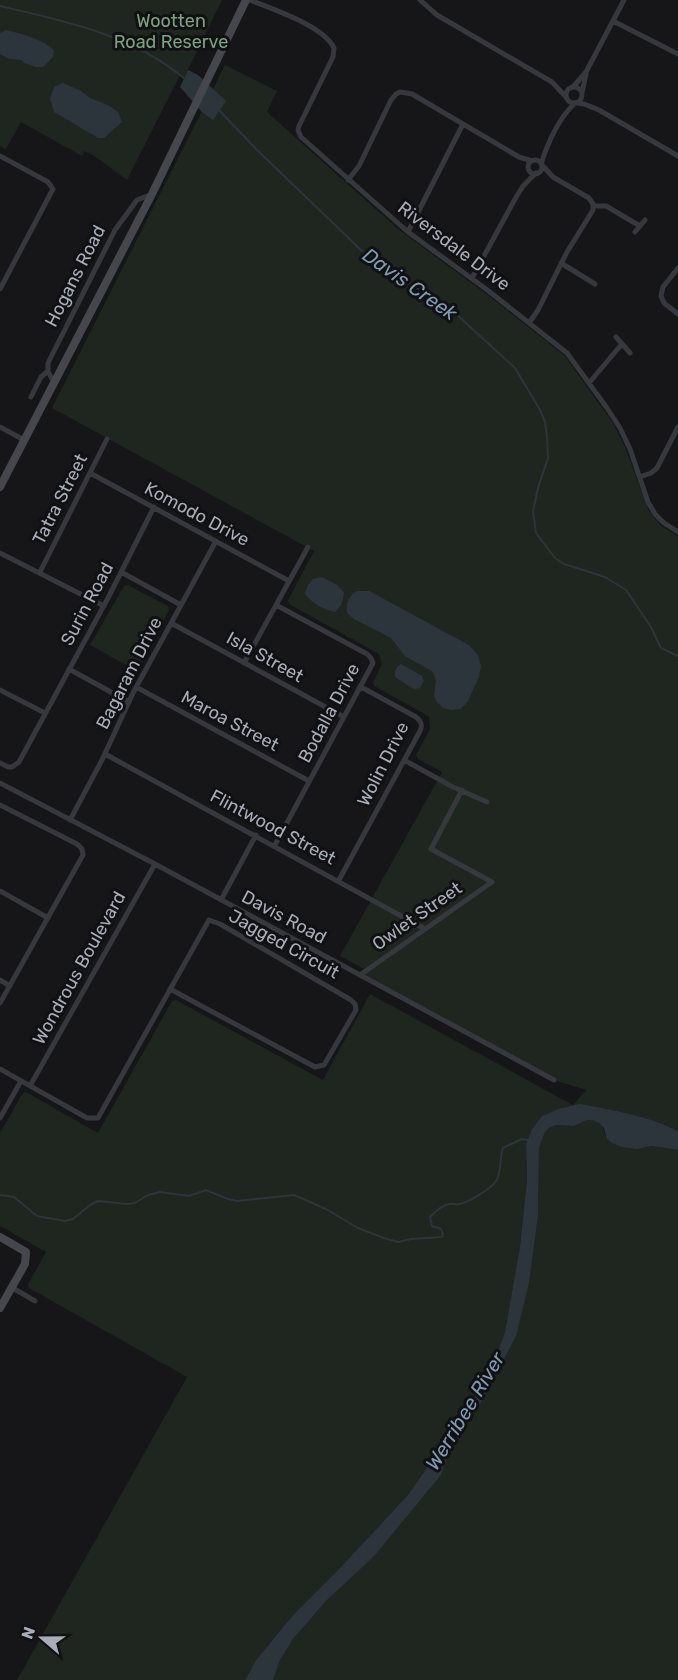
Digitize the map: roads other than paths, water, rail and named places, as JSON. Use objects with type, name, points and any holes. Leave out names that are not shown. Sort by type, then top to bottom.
[{"type":"street","name":"Riversdale Drive","points":[[248,0],[266,5],[310,27],[333,45],[334,54],[298,130],[301,137],[408,232],[472,278],[563,350],[589,382],[620,428],[648,502],[655,514],[678,532]]},
{"type":"street","name":"Hogans Road","points":[[0,487],[248,0]]},
{"type":"street","name":"Riversdale Drive","points":[[260,0],[266,5]]},
{"type":"street","points":[[420,0],[437,15],[552,82],[579,89],[599,110]]},
{"type":"street","points":[[562,119],[566,92],[586,72],[624,0]]},
{"type":"street","points":[[614,21],[678,54]]},
{"type":"street","points":[[523,186],[541,171],[547,146],[562,119],[580,100],[586,72]]},
{"type":"street","points":[[552,82],[571,103],[584,104],[599,110],[678,156]]},
{"type":"street","points":[[348,180],[356,171],[392,100],[398,93],[404,92],[412,94],[519,157],[542,165],[553,177]]},
{"type":"street","points":[[408,232],[463,124]]},
{"type":"street","points":[[472,278],[523,186],[529,165],[547,146]]},
{"type":"street","points":[[0,156],[48,182],[53,189],[0,289]]},
{"type":"street","points":[[519,157],[531,172],[553,177],[589,198],[593,206],[591,216],[561,263],[529,323]]},
{"type":"street","name":"Hogans Road","points":[[31,397],[41,377],[48,371],[49,361],[115,230],[137,200],[150,195]]},
{"type":"street","points":[[593,206],[609,207],[640,226]]},
{"type":"street","points":[[635,232],[645,220]]},
{"type":"street","points":[[561,263],[595,284]]},
{"type":"street","points":[[678,268],[663,287],[661,298],[678,314]]},
{"type":"street","points":[[616,337],[630,353]]},
{"type":"street","points":[[589,382],[621,345]]},
{"type":"street","points":[[48,371],[54,383]]},
{"type":"street","points":[[0,427],[24,440]]},
{"type":"street","points":[[640,477],[657,468],[678,427]]},
{"type":"street","name":"Tatra Street","points":[[40,572],[107,439]]},
{"type":"street","name":"Komodo Drive","points":[[90,473],[289,581]]},
{"type":"street","name":"Surin Road","points":[[0,763],[10,767],[16,765],[104,606],[154,507]]},
{"type":"street","name":"Bagaram Drive","points":[[70,820],[105,754],[136,687],[216,541]]},
{"type":"street","points":[[244,663],[308,547]]},
{"type":"street","points":[[0,552],[104,606]]},
{"type":"street","points":[[121,573],[181,605]]},
{"type":"street","name":"Bodalla Drive","points":[[275,845],[373,663],[370,656],[276,605]]},
{"type":"street","name":"Isla Street","points":[[171,623],[344,717]]},
{"type":"street","points":[[69,669],[129,702]]},
{"type":"street","name":"Maroa Street","points":[[136,687],[309,781]]},
{"type":"street","name":"Wolin Drive","points":[[339,880],[420,731],[421,722],[416,717],[361,687]]},
{"type":"street","points":[[0,690],[45,714]]},
{"type":"street","name":"Flintwood Street","points":[[105,754],[425,928]]},
{"type":"street","points":[[404,760],[487,802]]},
{"type":"street","name":"Davis Road","points":[[0,783],[155,864],[554,1080]]},
{"type":"street","name":"Owlet Street","points":[[360,975],[492,882],[431,849],[462,790]]},
{"type":"street","points":[[0,805],[77,844],[82,849],[83,855],[0,1003]]},
{"type":"street","points":[[221,900],[256,835]]},
{"type":"street","name":"Wondrous Boulevard","points":[[30,1086],[155,864]]},
{"type":"street","points":[[0,891],[48,918]]},
{"type":"street","name":"Jagged Circuit","points":[[0,1069],[87,1118],[98,1118],[170,989],[209,921],[219,924],[351,1000],[356,1010],[324,1065],[315,1067],[170,989]]},
{"type":"street","points":[[0,980],[10,986]]},
{"type":"street","points":[[0,1118],[21,1081]]},
{"type":"street","points":[[0,1237],[26,1252],[25,1264],[0,1308]]},
{"type":"street","points":[[11,1287],[35,1301]]},
{"type":"waterway","name":"Davis Creek","points":[[0,6],[73,24],[121,41],[165,64],[185,79]]},
{"type":"waterway","name":"Davis Creek","points":[[218,109],[256,149],[361,250],[456,314],[515,368],[540,410],[545,422],[547,437],[548,458],[533,511],[536,533],[555,558],[564,564],[605,577],[626,590],[651,627],[661,648],[678,656]]},
{"type":"waterway","points":[[0,1195],[14,1197],[37,1216],[65,1221],[73,1219],[98,1201],[135,1203],[148,1195],[160,1192],[189,1196],[206,1190],[237,1201],[294,1195],[326,1209],[358,1228],[398,1242],[442,1237],[441,1229],[432,1226],[430,1217],[444,1206],[463,1203],[489,1188],[498,1177],[503,1148],[522,1139],[528,1140]]},
{"type":"park label","name":"Wootten Road Reserve","points":[[171,31]]},
{"type":"water label","name":"Werribee River","points":[[465,1411]]}]
